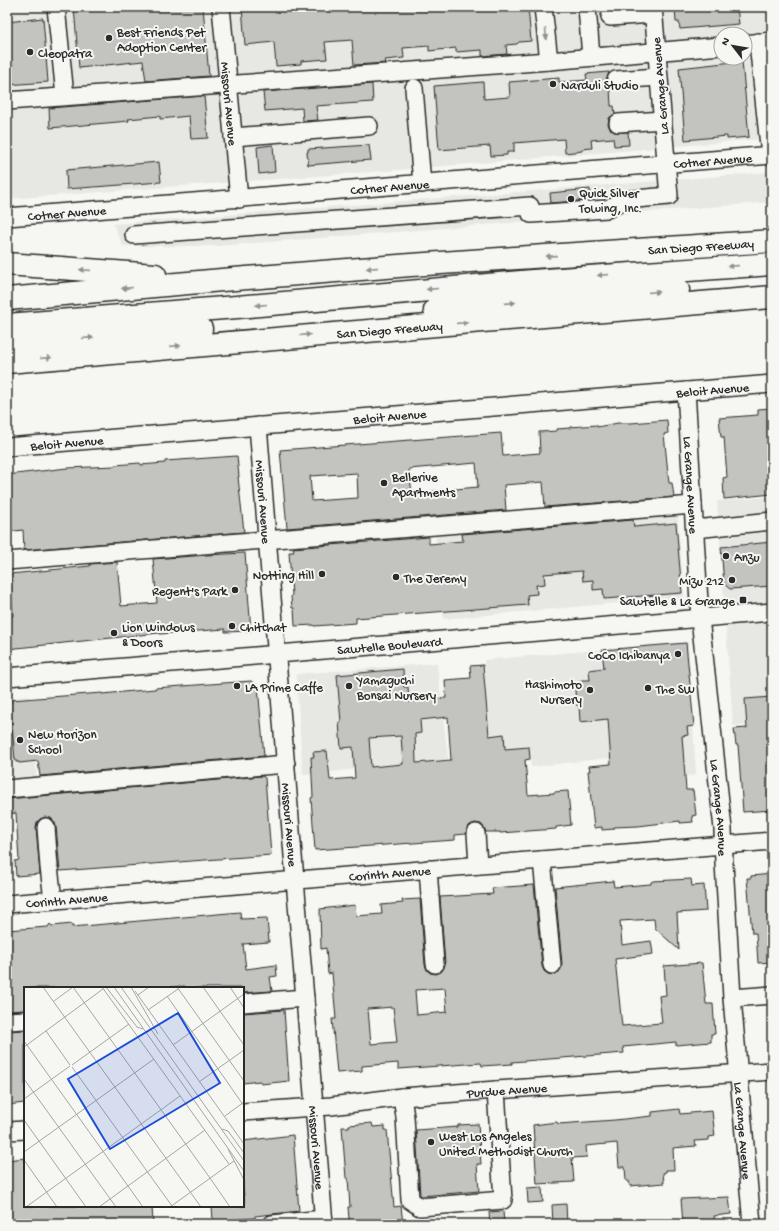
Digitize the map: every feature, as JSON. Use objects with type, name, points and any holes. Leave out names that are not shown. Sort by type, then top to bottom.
[{"type":"highway","name":"San Diego Freeway","points":[[7,299],[411,265],[772,241]]},
{"type":"highway","points":[[7,264],[222,280]]},
{"type":"highway","points":[[7,325],[237,307],[541,280],[772,264]]},
{"type":"highway","points":[[7,344],[772,283]]},
{"type":"highway","name":"San Diego Freeway","points":[[7,362],[223,342],[520,319],[772,297]]},
{"type":"street","points":[[56,7],[65,96]]},
{"type":"street","name":"Missouri Avenue","points":[[221,7],[239,199]]},
{"type":"street","points":[[543,7],[549,61]]},
{"type":"street","points":[[587,7],[591,57]]},
{"type":"street","points":[[610,17],[653,10]]},
{"type":"street","name":"La Grange Avenue","points":[[134,235],[530,206],[531,214],[607,209],[625,200],[669,196],[653,10]]},
{"type":"street","points":[[758,42],[771,155]]},
{"type":"street","points":[[7,101],[549,61],[713,47]]},
{"type":"street","points":[[616,80],[658,77]]},
{"type":"street","points":[[414,88],[422,184]]},
{"type":"street","points":[[618,123],[663,120]]},
{"type":"street","points":[[233,137],[369,126]]},
{"type":"street","name":"Cotner Avenue","points":[[7,217],[771,155]]},
{"type":"street","name":"Beloit Avenue","points":[[7,447],[772,384]]},
{"type":"street","name":"La Grange Avenue","points":[[686,391],[700,618],[723,829],[732,998],[752,1224]]},
{"type":"street","name":"Missouri Avenue","points":[[258,426],[324,1222]]},
{"type":"street","points":[[7,561],[693,505]]},
{"type":"street","points":[[695,528],[772,522]]},
{"type":"street","name":"Sawtelle Boulevard","points":[[7,677],[772,612]]},
{"type":"street","points":[[7,789],[286,764]]},
{"type":"street","points":[[46,826],[53,900]]},
{"type":"street","points":[[476,833],[478,865]]},
{"type":"street","name":"Corinth Avenue","points":[[7,904],[772,841]]},
{"type":"street","points":[[542,860],[552,965]]},
{"type":"street","points":[[428,870],[435,964]]},
{"type":"street","points":[[732,998],[772,995]]},
{"type":"street","points":[[244,1003],[305,998]]},
{"type":"street","points":[[7,1022],[24,1020]]},
{"type":"street","name":"Purdue Avenue","points":[[244,1112],[331,1106],[402,1097],[772,1071]]},
{"type":"street","points":[[402,1097],[405,1117],[410,1200],[420,1207],[504,1200],[496,1090]]},
{"type":"street","points":[[7,1131],[24,1130]]},
{"type":"street","points":[[272,1224],[324,1222]]},
{"type":"shaded area","points":[[7,7],[772,7],[772,138],[397,170],[7,199]]},
{"type":"shaded area","points":[[772,172],[772,202],[218,246],[123,246],[113,224]]},
{"type":"shaded area","points":[[772,497],[772,724],[733,726],[717,501]]},
{"type":"shaded area","points":[[677,510],[684,597],[444,619],[435,530]]},
{"type":"shaded area","points":[[688,642],[696,775],[611,782],[608,758],[531,767],[529,747],[487,751],[484,660]]},
{"type":"shaded area","points":[[437,663],[448,759],[303,775],[296,674]]},
{"type":"shaded area","name":"New Horizon School","points":[[30,696],[37,782],[7,784],[7,698]]},
{"type":"building","points":[[74,7],[203,7],[209,76],[146,81],[143,61],[79,68]]},
{"type":"building","points":[[242,7],[528,7],[531,41],[506,45],[507,54],[482,56],[482,50],[456,52],[456,48],[429,51],[429,46],[403,48],[404,58],[385,60],[386,63],[354,65],[352,40],[325,42],[327,59],[301,61],[301,64],[276,66],[274,42],[245,45]]},
{"type":"building","points":[[675,7],[737,7],[739,24],[680,29],[679,22],[676,22]]},
{"type":"building","name":"Cleopatra","points":[[43,18],[48,82],[7,85],[7,22]]},
{"type":"building","points":[[713,64],[713,66],[742,66],[749,137],[727,139],[727,136],[685,140],[679,68]]},
{"type":"building","points":[[609,72],[606,81],[610,88],[611,106],[614,106],[615,114],[609,118],[608,124],[610,129],[614,132],[628,132],[629,145],[614,146],[613,138],[591,140],[592,148],[565,153],[564,139],[514,143],[514,152],[507,152],[507,155],[491,156],[490,146],[439,150],[434,86],[483,82],[484,99],[510,97],[509,82],[559,78],[559,82],[587,80],[586,74]]},
{"type":"building","points":[[372,84],[373,102],[316,106],[318,120],[303,121],[302,108],[265,111],[263,92]]},
{"type":"building","points":[[204,96],[208,138],[191,139],[189,116],[160,119],[160,116],[128,119],[129,121],[50,128],[49,108]]},
{"type":"building","points":[[273,145],[275,172],[259,174],[257,147]]},
{"type":"building","points":[[369,145],[371,160],[308,165],[308,149]]},
{"type":"building","points":[[159,162],[161,182],[67,189],[66,170]]},
{"type":"building","name":"Quick Silver Towing, Inc.","points":[[590,189],[591,200],[551,203],[550,193]]},
{"type":"building","points":[[772,408],[772,455],[769,455],[772,494],[724,499],[723,478],[727,477],[724,437],[721,437],[719,418],[758,415],[758,409]]},
{"type":"building","points":[[667,420],[668,433],[664,434],[669,483],[672,483],[674,497],[545,507],[543,482],[504,485],[506,510],[287,528],[280,450],[501,433],[503,456],[540,453],[539,432],[557,431],[557,429],[570,427],[597,425],[597,427],[618,423]],"holes":[[[476,463],[478,487],[412,493],[409,469]],[[357,473],[358,498],[312,501],[310,476]]]},
{"type":"building","points":[[237,456],[244,532],[24,550],[23,530],[7,532],[7,475],[67,468],[115,466],[140,463],[141,465],[165,463],[165,461]]},
{"type":"building","points":[[633,520],[634,527],[676,523],[682,593],[604,599],[603,589],[593,590],[593,580],[583,581],[582,571],[544,574],[545,584],[536,585],[537,594],[527,595],[528,605],[356,618],[356,623],[295,626],[294,608],[292,608],[291,596],[289,552],[294,552],[293,548],[429,537],[429,544],[463,541],[462,534]]},
{"type":"building","points":[[772,542],[772,586],[730,589],[724,584],[721,547]]},
{"type":"building","points":[[245,553],[251,631],[225,632],[225,629],[159,633],[7,649],[7,624],[11,623],[10,617],[13,616],[10,574],[117,562],[121,606],[157,603],[153,559]]},
{"type":"building","name":"The SW","points":[[686,643],[694,726],[687,727],[688,735],[682,736],[686,790],[693,790],[696,815],[692,816],[693,822],[680,823],[680,821],[614,827],[614,829],[602,830],[602,827],[594,828],[588,771],[590,771],[589,766],[611,764],[608,719],[580,722],[579,705],[576,705],[575,690],[577,684],[581,680],[590,680],[589,670],[604,668],[602,650]]},
{"type":"building","points":[[483,665],[489,736],[504,734],[505,749],[529,747],[530,759],[525,760],[528,795],[568,791],[571,825],[556,827],[556,829],[500,833],[486,832],[481,824],[475,823],[467,828],[466,834],[455,835],[455,840],[315,850],[311,798],[313,797],[311,757],[314,757],[313,752],[327,751],[330,780],[355,778],[353,747],[341,748],[339,722],[341,722],[337,675],[403,669],[404,687],[408,687],[409,702],[446,698],[445,680],[471,678],[470,666]],"holes":[[[448,717],[451,760],[416,763],[415,734],[421,733],[420,720]],[[401,736],[403,764],[371,767],[369,738]]]},
{"type":"building","points":[[251,681],[258,686],[264,756],[40,776],[38,761],[19,763],[15,760],[11,700],[102,694],[155,688]]},
{"type":"building","points":[[772,697],[772,810],[743,812],[738,745],[736,745],[734,729],[747,728],[745,699]]},
{"type":"building","points":[[262,776],[265,778],[271,855],[60,871],[56,826],[51,818],[45,817],[37,822],[36,827],[40,874],[16,876],[15,861],[19,860],[16,813],[7,814],[7,799]]},
{"type":"building","points":[[772,874],[772,962],[758,963],[756,933],[752,933],[747,878],[751,878],[751,876]]},
{"type":"building","points":[[691,879],[692,886],[704,885],[706,911],[677,913],[679,950],[655,928],[654,919],[620,921],[622,945],[651,941],[653,954],[615,959],[622,1026],[662,1023],[659,996],[666,995],[664,966],[702,963],[706,1004],[713,1004],[715,1034],[711,1034],[711,1042],[676,1045],[676,1042],[623,1047],[624,1053],[512,1062],[512,1064],[482,1066],[481,1063],[398,1069],[398,1063],[362,1066],[362,1071],[337,1073],[332,1019],[336,1019],[332,973],[328,974],[326,948],[321,949],[320,909],[355,905],[356,916],[382,914],[381,905],[403,903],[402,900],[420,899],[425,965],[430,973],[436,974],[441,972],[445,964],[440,897],[493,894],[492,888],[534,885],[542,966],[544,971],[553,975],[558,973],[562,964],[555,887],[613,881],[614,887],[651,884],[653,881]],"holes":[[[445,988],[447,1012],[417,1015],[415,990]],[[393,1007],[397,1042],[371,1044],[368,1009]]]},
{"type":"building","points":[[240,912],[241,919],[267,918],[269,942],[243,944],[246,969],[276,965],[277,976],[270,977],[272,991],[244,993],[244,987],[24,987],[24,1010],[7,1011],[7,930],[48,927],[50,924],[52,926],[72,924],[72,927]]},
{"type":"building","points":[[284,1010],[289,1081],[261,1084],[260,1081],[244,1083],[244,1013]]},
{"type":"building","points":[[24,1030],[24,1103],[7,1105],[7,1031]]},
{"type":"building","points":[[679,1109],[680,1114],[712,1111],[715,1136],[709,1137],[709,1140],[695,1141],[696,1146],[673,1148],[674,1170],[666,1170],[666,1172],[663,1173],[664,1183],[630,1186],[629,1181],[626,1181],[625,1167],[619,1167],[617,1143],[586,1146],[587,1157],[572,1158],[574,1182],[537,1184],[533,1125],[652,1116],[652,1112]]},
{"type":"building","points":[[372,1123],[373,1127],[385,1126],[385,1130],[387,1130],[394,1207],[401,1206],[403,1224],[351,1224],[349,1219],[348,1207],[350,1207],[348,1178],[346,1178],[342,1127]]},
{"type":"building","points":[[478,1124],[481,1164],[477,1164],[479,1191],[421,1196],[416,1130]]},
{"type":"building","points":[[293,1135],[299,1211],[255,1216],[255,1218],[240,1220],[213,1221],[212,1207],[245,1206],[244,1141]]},
{"type":"building","points":[[24,1158],[24,1207],[152,1207],[153,1224],[7,1224],[7,1160]]},
{"type":"building","points":[[542,1187],[543,1202],[528,1203],[527,1188]]},
{"type":"building","points":[[729,1197],[731,1214],[714,1216],[715,1224],[683,1224],[681,1199]]},
{"type":"building","points":[[566,1204],[567,1224],[553,1224],[552,1205]]},
{"type":"building","points":[[503,1211],[504,1224],[490,1224],[489,1212]]},
{"type":"place","name":"Best Friends Pet Adoption Center","points":[[109,38]]},
{"type":"place","name":"Cleopatra","points":[[30,52]]},
{"type":"place","name":"Narduli Studio","points":[[553,84]]},
{"type":"place","name":"Quick Silver Towing, Inc.","points":[[571,199]]},
{"type":"place","name":"Bellerive Apartments","points":[[384,483]]},
{"type":"place","name":"Anzu","points":[[726,556]]},
{"type":"place","name":"Notting Hill","points":[[322,574]]},
{"type":"place","name":"The Jeremy","points":[[396,577]]},
{"type":"place","name":"Mizu 212","points":[[732,580]]},
{"type":"place","name":"Regent's Park","points":[[235,590]]},
{"type":"place","name":"Sawtelle & La Grange","points":[[743,600]]},
{"type":"place","name":"Chitchat","points":[[232,626]]},
{"type":"place","name":"Lion Windows & Doors","points":[[114,633]]},
{"type":"place","name":"CoCo Ichibanya","points":[[678,654]]},
{"type":"place","name":"LA Prime Caffe","points":[[237,686]]},
{"type":"place","name":"Yamaguchi Bonsai Nursery","points":[[349,686]]},
{"type":"place","name":"The SW","points":[[648,688]]},
{"type":"place","name":"Hashimoto Nursery","points":[[590,690]]},
{"type":"place","name":"New Horizon School","points":[[20,740]]},
{"type":"place","name":"West Los Angeles United Methodist Church","points":[[431,1142]]}]
